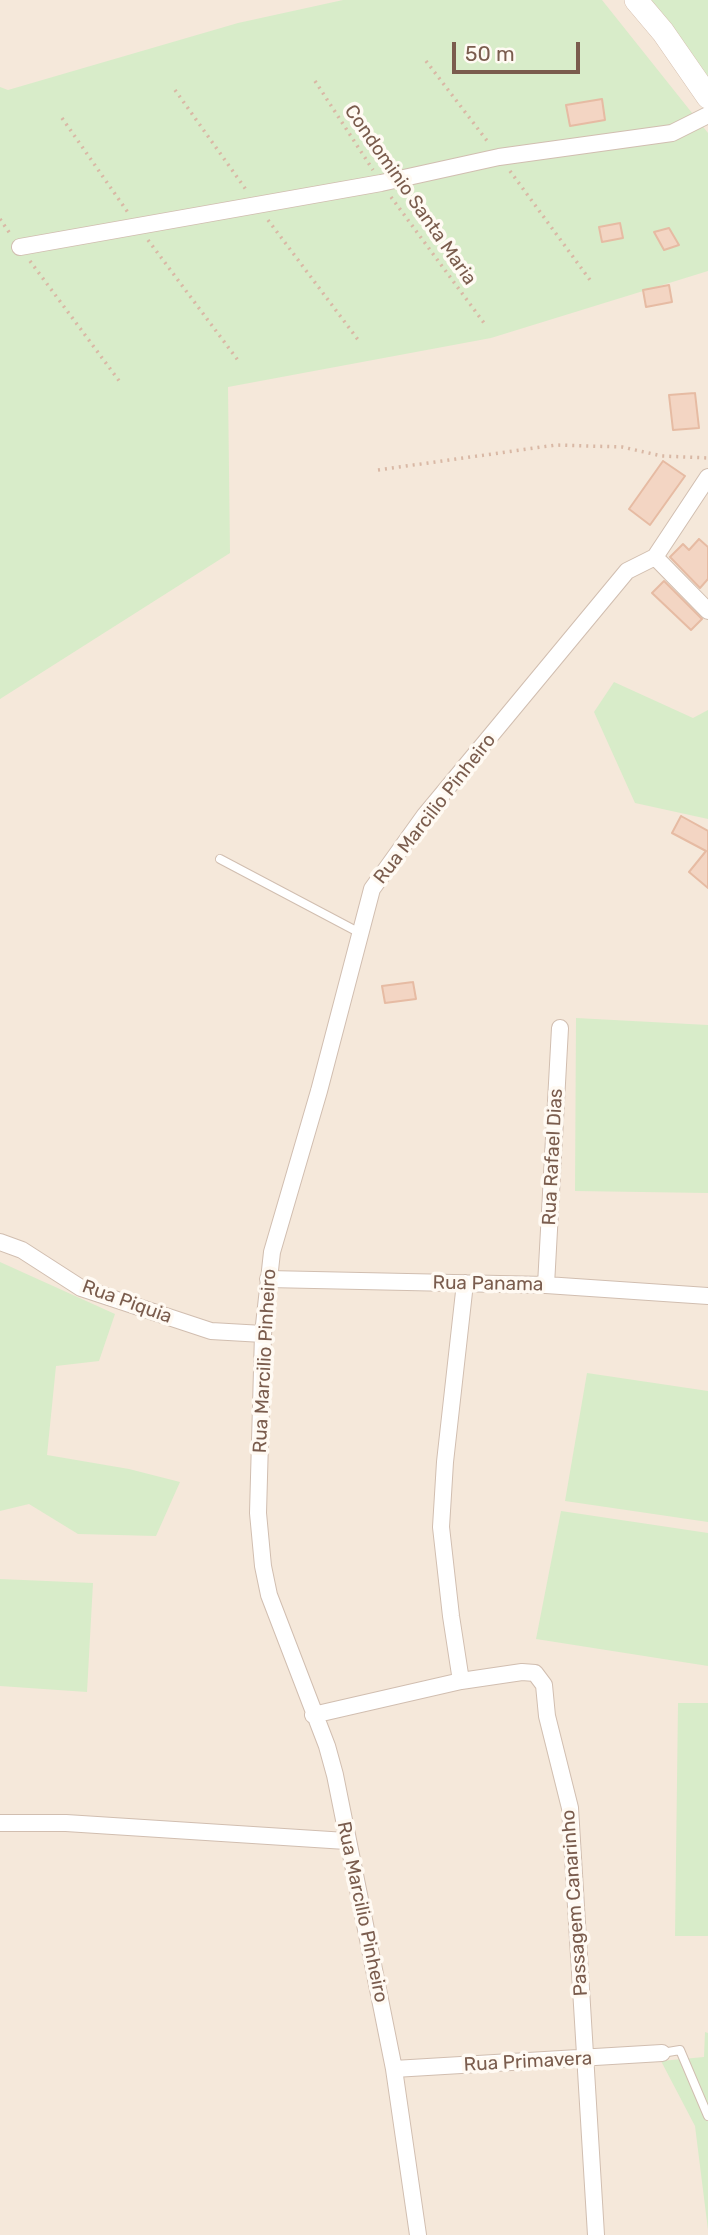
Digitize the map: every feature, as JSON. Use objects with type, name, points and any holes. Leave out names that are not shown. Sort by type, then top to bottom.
[{"type":"street","points":[[636,0],[708,97]]},
{"type":"street","points":[[20,247],[381,183],[499,157],[672,133],[708,115]]},
{"type":"street","name":"Rua Marcilio Pinheiro","points":[[418,2235],[394,2069],[327,1746],[269,1595],[259,1539],[263,1334],[272,1252],[319,1091],[372,890],[425,815],[627,571],[655,557],[708,477]]},
{"type":"street","points":[[655,557],[708,611]]},
{"type":"street","name":"Rua Rafael Dias","points":[[546,1285],[559,1028]]},
{"type":"street","name":"Rua Piquia","points":[[0,1241],[22,1250],[81,1288],[211,1331],[263,1334]]},
{"type":"street","name":"Rua Panama","points":[[268,1279],[546,1285],[708,1296]]},
{"type":"street","points":[[461,1681],[441,1527],[465,1283]]},
{"type":"street","name":"Passagem Canarinho","points":[[313,1715],[461,1681],[522,1672],[535,1673],[544,1685],[547,1716],[570,1808],[596,2235]]},
{"type":"street","points":[[0,1823],[66,1823],[346,1841]]},
{"type":"street","name":"Rua Primavera","points":[[394,2069],[662,2053]]},
{"type":"lane","points":[[220,859],[360,933]]},
{"type":"lane","points":[[662,2053],[680,2050],[708,2116]]},
{"type":"path","name":"Condominio Santa Maria","points":[[315,81],[381,183],[484,323]]},
{"type":"path","points":[[0,219],[120,382]]},
{"type":"path","points":[[378,470],[556,445],[622,447],[662,456],[708,458]]},
{"type":"shaded area","points":[[0,0],[708,0],[708,2235],[0,2235]]},
{"type":"green space","points":[[343,0],[602,0],[708,133],[708,271],[491,338],[228,387],[230,553],[0,699],[0,87],[8,90],[238,23]]},
{"type":"green space","points":[[648,0],[708,0],[708,87]]},
{"type":"green space","points":[[614,682],[693,718],[708,710],[708,819],[635,803],[594,712]]},
{"type":"green space","points":[[576,1018],[708,1025],[708,1193],[575,1191]]},
{"type":"green space","points":[[0,1262],[115,1314],[99,1361],[56,1366],[47,1455],[129,1469],[180,1482],[156,1536],[78,1534],[29,1504],[0,1511]]},
{"type":"green space","points":[[587,1373],[708,1391],[708,1522],[565,1501]]},
{"type":"green space","points":[[561,1511],[708,1533],[708,1666],[536,1639]]},
{"type":"green space","points":[[0,1579],[93,1583],[87,1692],[0,1686]]},
{"type":"green space","points":[[678,1703],[708,1703],[708,1936],[675,1936]]},
{"type":"green space","points":[[705,2032],[708,2033],[708,2230],[695,2126],[661,2061],[704,2057]]},
{"type":"building","points":[[602,99],[605,120],[570,126],[566,105]]},
{"type":"building","points":[[620,223],[623,238],[602,242],[599,227]]},
{"type":"building","points":[[669,228],[679,245],[664,250],[654,232]]},
{"type":"building","points":[[669,285],[672,302],[646,307],[643,290]]},
{"type":"building","points":[[695,393],[699,428],[673,430],[669,395]]},
{"type":"building","points":[[663,461],[685,476],[650,525],[629,509]]},
{"type":"building","points":[[699,539],[708,547],[708,579],[700,588],[670,557],[683,544],[689,550]]},
{"type":"building","points":[[664,581],[702,619],[691,630],[652,593]]},
{"type":"building","points":[[681,816],[708,831],[708,888],[689,872],[706,851],[672,833]]},
{"type":"building","points":[[413,982],[416,999],[385,1003],[382,986]]}]
